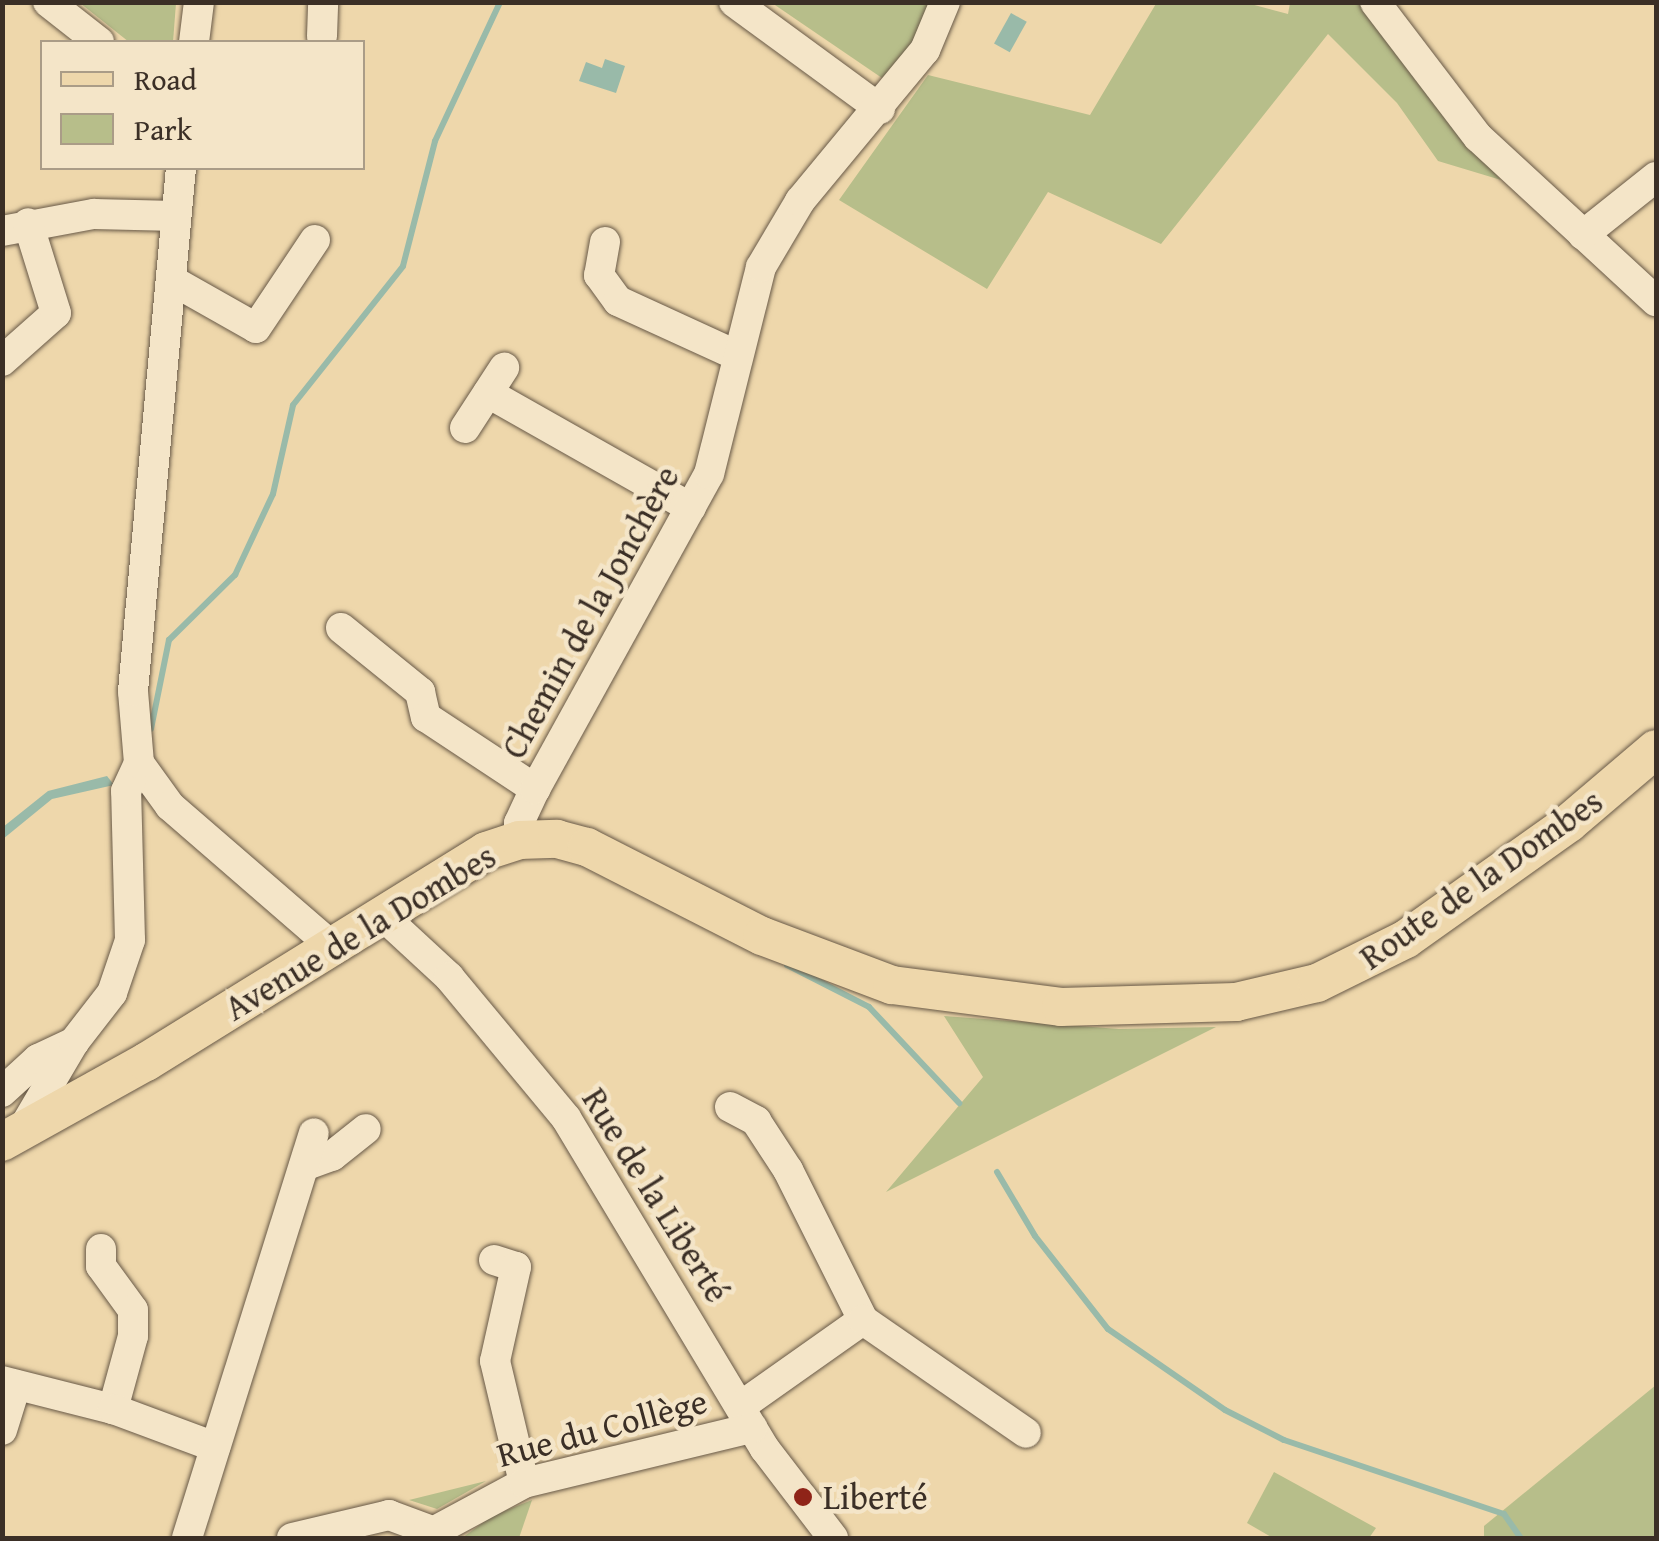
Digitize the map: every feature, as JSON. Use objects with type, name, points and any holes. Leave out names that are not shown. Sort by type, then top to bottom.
[{"type":"main road","name":"Route de la Dombes","points":[[821,962],[892,985],[1004,1003],[1126,1008],[1278,995],[1346,972],[1406,939],[1569,822],[1656,749]]},
{"type":"main road","name":"Avenue de la Dombes","points":[[12,1137],[333,947],[486,851],[519,840],[556,839],[587,848],[821,962]]},
{"type":"street","points":[[48,2],[96,40]]},
{"type":"street","points":[[194,40],[199,2]]},
{"type":"street","points":[[322,36],[323,2]]},
{"type":"street","points":[[734,2],[880,109]]},
{"type":"street","name":"Chemin de la Jonchère","points":[[519,840],[518,822],[535,788],[709,474],[750,298],[780,231],[925,50],[945,2]]},
{"type":"street","points":[[1375,2],[1478,136],[1656,301]]},
{"type":"street","points":[[12,1137],[112,992],[127,956],[133,889],[126,791],[139,763],[133,691],[181,170]]},
{"type":"street","points":[[1583,236],[1656,177]]},
{"type":"street","points":[[2,361],[56,313],[15,227],[94,214],[176,216]]},
{"type":"street","points":[[173,281],[256,328],[316,240]]},
{"type":"street","points":[[605,242],[599,276],[618,301],[736,354]]},
{"type":"street","points":[[465,428],[496,381],[691,508]]},
{"type":"street","points":[[341,628],[420,692],[426,717],[535,788]]},
{"type":"street","points":[[139,763],[170,806],[333,947]]},
{"type":"street","name":"Rue de la Liberté","points":[[383,916],[450,977],[566,1118],[746,1417],[833,1538]]},
{"type":"street","points":[[2,1092],[38,1059],[74,1042]]},
{"type":"street","points":[[730,1107],[756,1121],[788,1170],[863,1320],[1026,1433]]},
{"type":"street","points":[[304,1166],[332,1156],[366,1129]]},
{"type":"street","points":[[187,1538],[314,1133]]},
{"type":"street","points":[[102,1249],[101,1266],[133,1310],[134,1336],[113,1409]]},
{"type":"street","points":[[494,1260],[516,1268],[495,1361],[524,1483]]},
{"type":"street","points":[[746,1417],[863,1320]]},
{"type":"street","points":[[495,1361],[526,1343]]},
{"type":"street","points":[[2,1430],[9,1383],[113,1409],[215,1447]]},
{"type":"street","name":"Rue du Collège","points":[[427,1535],[524,1483],[746,1417]]},
{"type":"street","points":[[292,1538],[389,1515],[427,1535]]},
{"type":"green space","points":[[1157,2],[1247,3],[1288,14],[1290,3],[1364,3],[1445,116],[1501,180],[1438,161],[1397,103],[1328,34],[1161,244],[1048,192],[987,289],[839,200],[928,75],[1090,115]]},
{"type":"green space","points":[[80,3],[176,3],[173,40],[126,40]]},
{"type":"green space","points":[[772,3],[931,3],[910,48],[882,78]]},
{"type":"green space","points":[[944,1016],[1119,1029],[1216,1027],[886,1192],[983,1077]]},
{"type":"green space","points":[[1656,1385],[1656,1538],[1484,1538],[1484,1526]]},
{"type":"green space","points":[[1274,1472],[1376,1528],[1369,1538],[1273,1538],[1247,1523]]},
{"type":"green space","points":[[486,1481],[437,1509],[409,1500]]},
{"type":"green space","points":[[532,1500],[519,1538],[462,1538],[492,1516]]},
{"type":"shaded area","points":[[1011,13],[1027,22],[1010,52],[994,44]]},
{"type":"shaded area","points":[[605,59],[625,66],[616,93],[579,81],[586,62],[602,68]]},
{"type":"shaded area","points":[[107,776],[114,785],[52,799],[3,839],[3,827],[48,791]]},
{"type":"waterway","points":[[151,729],[169,640],[235,575],[273,494],[293,405],[403,266],[435,141],[500,2]]},
{"type":"waterway","points":[[787,965],[869,1007],[959,1103]]},
{"type":"waterway","points":[[997,1172],[1035,1236],[1108,1329],[1225,1410],[1284,1440],[1504,1514],[1521,1538]]},
{"type":"place","name":"Liberté","points":[[803,1497]]}]
